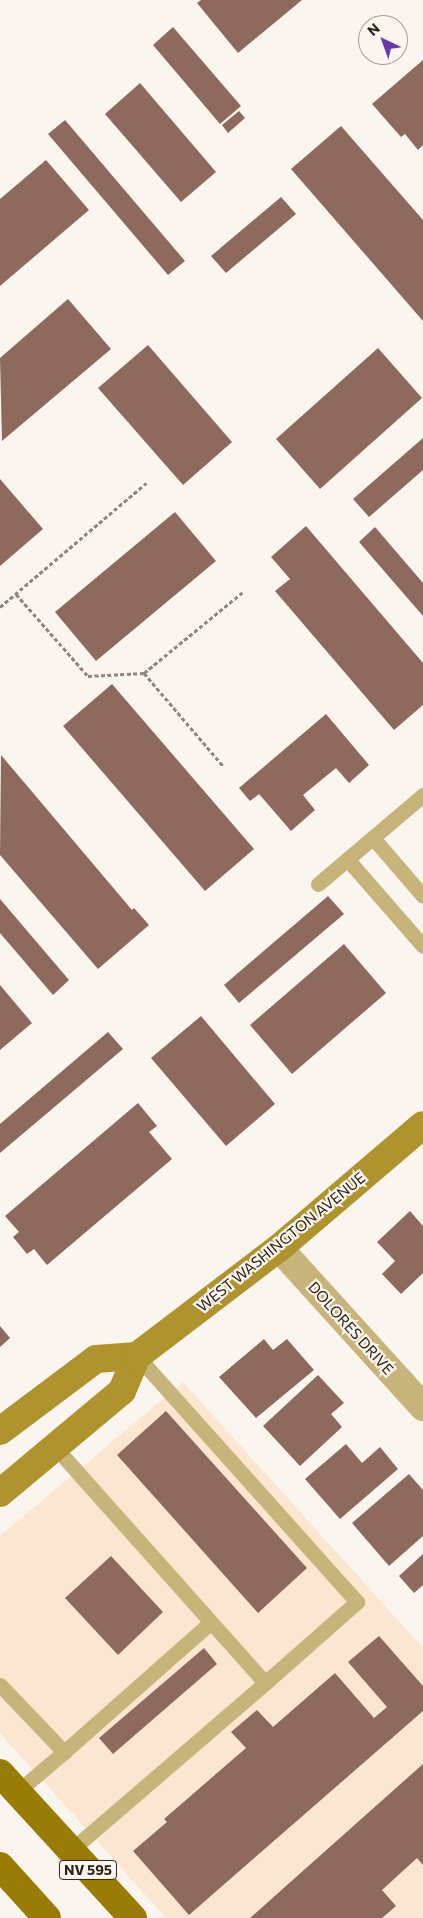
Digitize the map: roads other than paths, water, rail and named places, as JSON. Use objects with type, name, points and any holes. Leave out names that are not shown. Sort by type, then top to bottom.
[{"type":"main road","name":"WEST WASHINGTON AVENUE","points":[[0,1493],[122,1391],[137,1356],[279,1248],[423,1125]]},
{"type":"main road","points":[[0,1431],[96,1359],[137,1356]]},
{"type":"main road","name":"NV 595","points":[[8,1782],[133,1918]]},
{"type":"main road","points":[[0,1866],[47,1918]]},
{"type":"street","name":"DOLORES DRIVE","points":[[279,1248],[423,1407]]},
{"type":"lane","points":[[318,884],[374,839],[423,795]]},
{"type":"lane","points":[[374,839],[423,896]]},
{"type":"lane","points":[[348,860],[423,946]]},
{"type":"lane","points":[[70,1851],[357,1602],[137,1356]]},
{"type":"lane","points":[[55,1447],[265,1683]]},
{"type":"lane","points":[[8,1782],[64,1752],[211,1622]]},
{"type":"lane","points":[[0,1685],[64,1752]]}]
